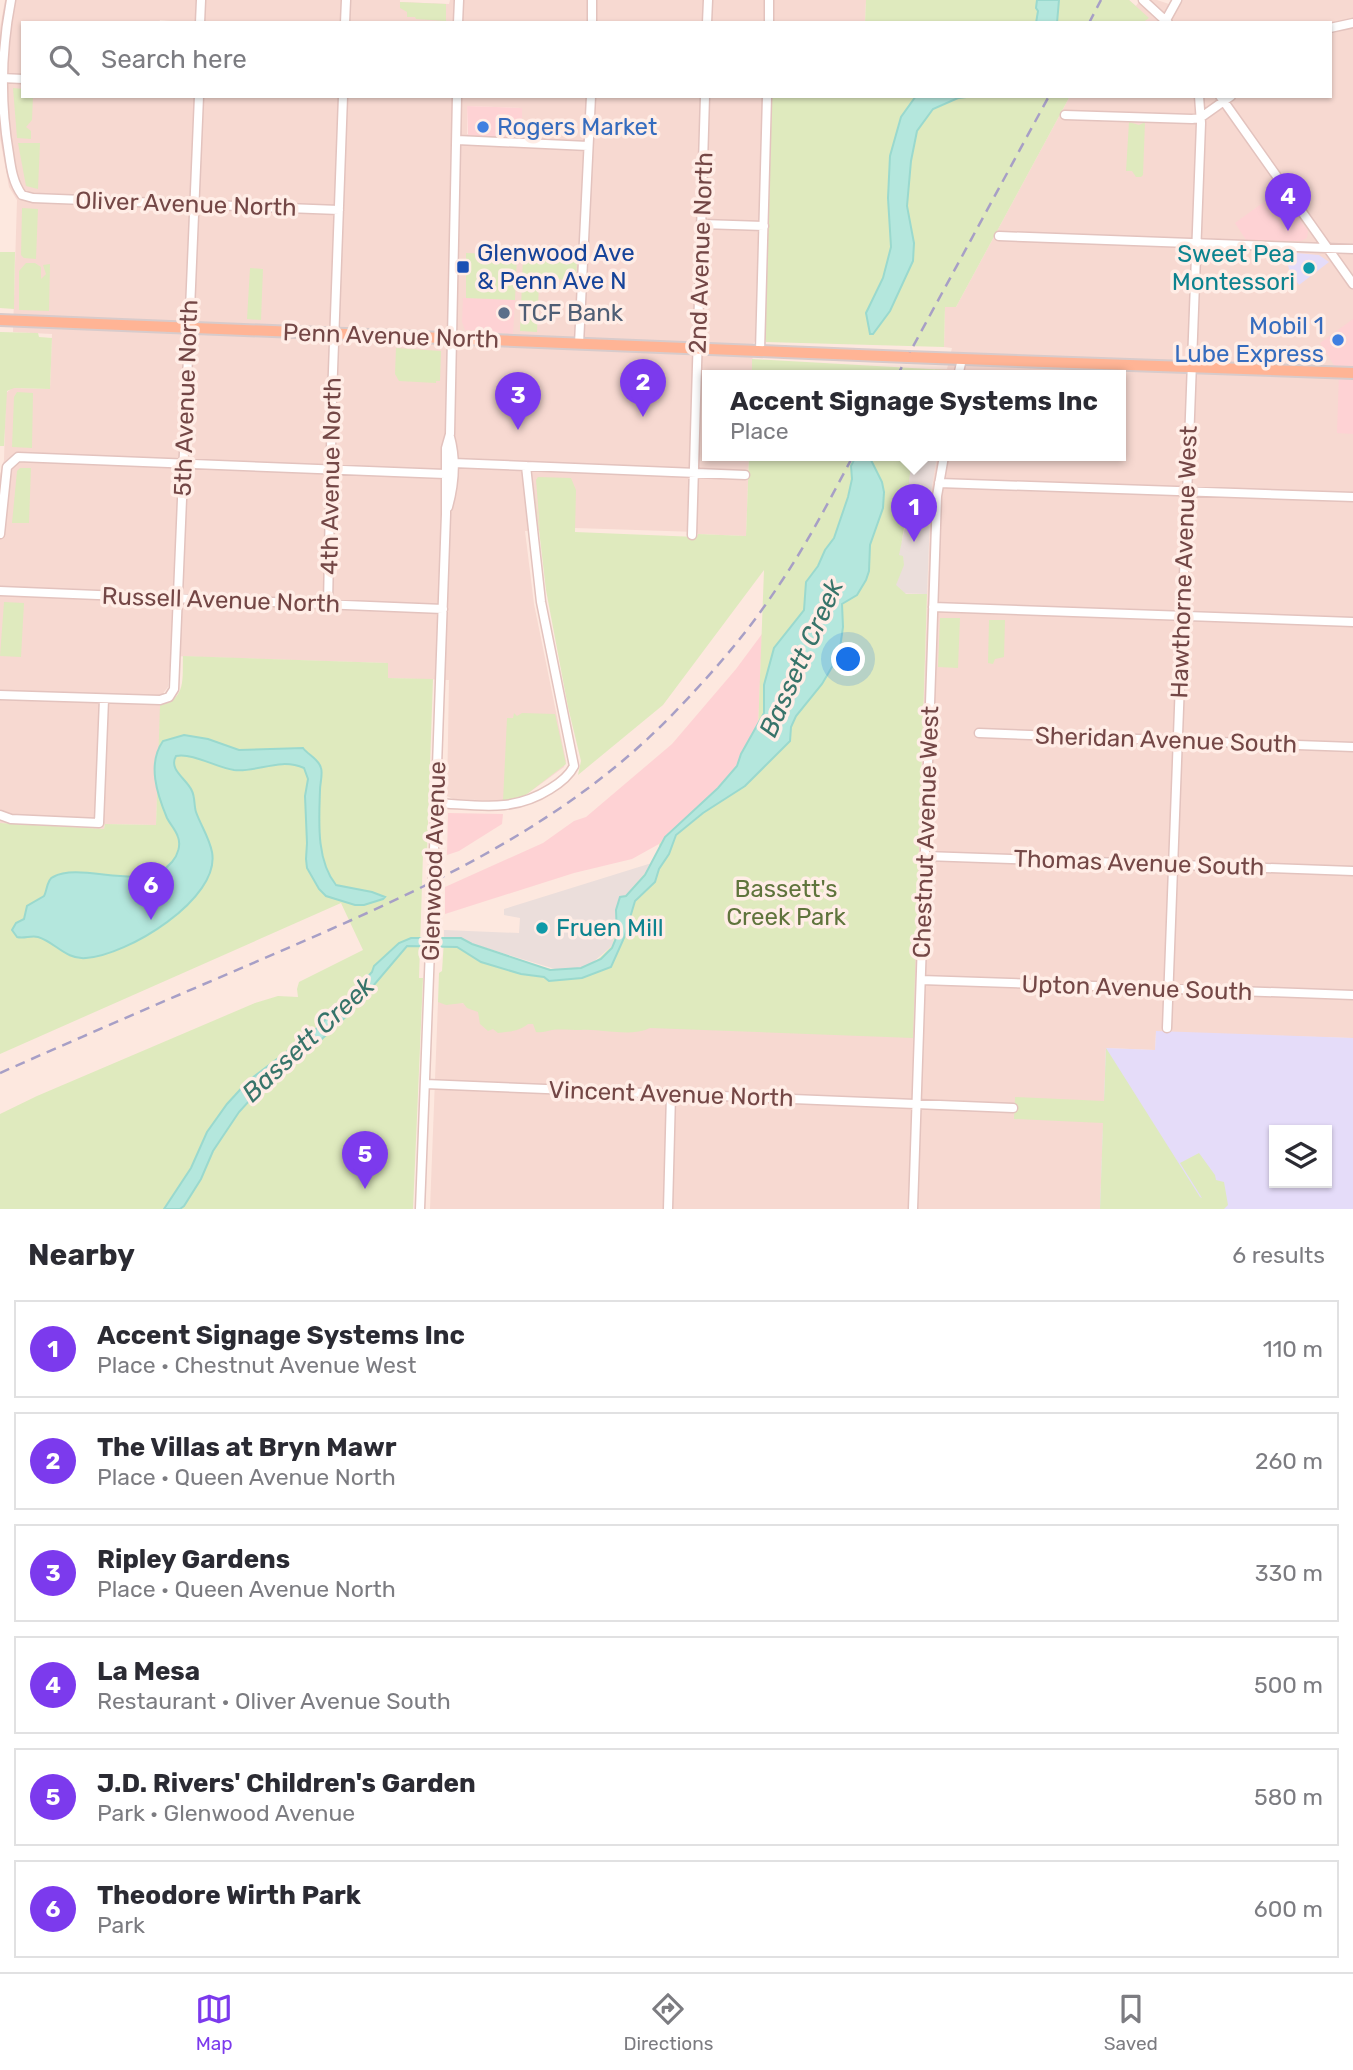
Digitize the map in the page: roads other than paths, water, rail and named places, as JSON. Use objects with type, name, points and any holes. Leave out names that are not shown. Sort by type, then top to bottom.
[{"type":"main road","name":"Penn Avenue North","points":[[0,320],[1353,373]]},
{"type":"street","points":[[11,0],[4,40],[2,78],[21,79]]},
{"type":"street","points":[[200,21],[201,0]]},
{"type":"street","points":[[345,21],[346,0]]},
{"type":"street","points":[[458,21],[459,0]]},
{"type":"street","points":[[592,0],[593,21]]},
{"type":"street","points":[[707,21],[708,0]]},
{"type":"street","points":[[769,0],[769,21]]},
{"type":"street","points":[[1143,0],[1166,21]]},
{"type":"street","points":[[1167,21],[1177,0]]},
{"type":"street","points":[[1332,28],[1353,23]]},
{"type":"street","name":"Oliver Avenue North","points":[[2,78],[5,131],[14,180],[22,195],[33,198],[339,210]]},
{"type":"street","name":"5th Avenue North","points":[[104,699],[160,701],[169,697],[174,689],[199,98]]},
{"type":"street","name":"4th Avenue North","points":[[328,605],[343,98]]},
{"type":"street","name":"Glenwood Avenue","points":[[446,513],[453,463],[450,434],[457,98]]},
{"type":"street","points":[[579,344],[591,98]]},
{"type":"street","name":"2nd Avenue North","points":[[692,535],[705,98]]},
{"type":"street","points":[[760,351],[767,98]]},
{"type":"street","name":"Hawthorne Avenue West","points":[[1167,1028],[1197,243],[1199,98]]},
{"type":"street","points":[[1065,115],[1200,118],[1225,98],[1353,284]]},
{"type":"street","points":[[457,141],[588,146]]},
{"type":"street","points":[[702,224],[764,226]]},
{"type":"street","points":[[999,236],[1353,249]]},
{"type":"street","points":[[956,359],[957,370]]},
{"type":"street","name":"Glenwood Avenue","points":[[421,1209],[443,609],[445,474],[446,448],[450,434]]},
{"type":"street","points":[[0,534],[7,467],[18,457],[445,474]]},
{"type":"street","name":"Chestnut Avenue West","points":[[913,1209],[933,607],[939,483],[943,461]]},
{"type":"street","points":[[453,463],[745,475]]},
{"type":"street","points":[[436,803],[518,804],[536,797],[565,778],[574,761],[541,602],[526,466]]},
{"type":"street","points":[[939,483],[1353,497]]},
{"type":"street","name":"Russell Avenue North","points":[[0,591],[443,609]]},
{"type":"street","points":[[933,607],[1353,622]]},
{"type":"street","points":[[0,695],[104,699],[99,823],[11,819],[0,815]]},
{"type":"street","name":"Sheridan Avenue South","points":[[979,733],[1353,747]]},
{"type":"street","name":"Thomas Avenue South","points":[[925,856],[1353,871]]},
{"type":"street","name":"Upton Avenue South","points":[[921,980],[1353,996]]},
{"type":"street","name":"Vincent Avenue North","points":[[425,1084],[1013,1108]]},
{"type":"street","points":[[668,1209],[671,1094]]},
{"type":"water","points":[[1037,0],[1059,0],[1057,21],[1036,21]]},
{"type":"water","points":[[915,98],[958,98],[933,109],[917,131],[907,206],[914,243],[913,261],[890,311],[873,334],[870,334],[866,313],[883,278],[891,247],[888,198],[890,156],[901,117]]},
{"type":"water","name":"Bassett Creek","points":[[854,461],[872,461],[882,482],[883,508],[870,545],[866,580],[857,595],[842,604],[843,627],[839,655],[822,684],[796,716],[791,727],[790,741],[745,786],[703,813],[676,835],[655,882],[635,901],[624,938],[611,967],[582,978],[549,981],[544,977],[521,974],[481,962],[457,947],[407,946],[351,1012],[310,1050],[267,1081],[239,1112],[213,1151],[201,1179],[184,1206],[180,1209],[164,1209],[191,1168],[207,1132],[227,1104],[248,1081],[314,1031],[399,943],[411,938],[461,938],[550,970],[581,968],[601,959],[612,948],[617,936],[616,910],[620,897],[626,896],[645,875],[665,837],[718,788],[737,766],[764,713],[764,685],[774,648],[804,610],[806,582],[834,538],[848,497],[852,479]]},
{"type":"water","points":[[184,735],[208,739],[239,750],[303,748],[318,762],[322,770],[320,840],[330,875],[336,885],[385,897],[364,905],[355,905],[326,896],[319,889],[307,868],[305,796],[308,779],[304,768],[286,764],[234,770],[190,756],[176,756],[174,766],[192,791],[196,812],[212,852],[211,870],[202,888],[187,906],[146,936],[103,955],[79,958],[67,954],[44,939],[33,936],[17,937],[12,930],[16,923],[24,919],[27,906],[44,896],[53,877],[80,872],[147,876],[161,871],[172,862],[179,840],[160,799],[155,779],[155,759],[163,741]]},
{"type":"railway","points":[[1090,21],[1101,0]]},
{"type":"railway","points":[[900,370],[1048,98]]},
{"type":"railway","points":[[0,1073],[427,885],[530,828],[579,795],[625,759],[669,718],[739,639],[798,556],[850,461]]},
{"type":"place","name":"Rogers Market","points":[[483,127]]},
{"type":"place","name":"La Mesa","points":[[1288,231]]},
{"type":"place","name":"Glenwood Ave & Penn Ave N","points":[[463,267]]},
{"type":"place","name":"Sweet Pea Montessori","points":[[1309,268]]},
{"type":"place","name":"TCF Bank","points":[[504,313]]},
{"type":"place","name":"Mobil 1 Lube Express","points":[[1338,340]]},
{"type":"place","name":"The Villas at Bryn Mawr","points":[[643,417]]},
{"type":"place","name":"Ripley Gardens","points":[[518,430]]},
{"type":"place","name":"Accent Signage Systems Inc","points":[[914,542]]},
{"type":"place","name":"Theodore Wirth Park","points":[[151,920]]},
{"type":"place","name":"Fruen Mill","points":[[542,928]]},
{"type":"place","name":"J.D. Rivers' Children's Garden","points":[[365,1189]]},
{"type":"park label","name":"Bassett's Creek Park","points":[[786,903]]}]
